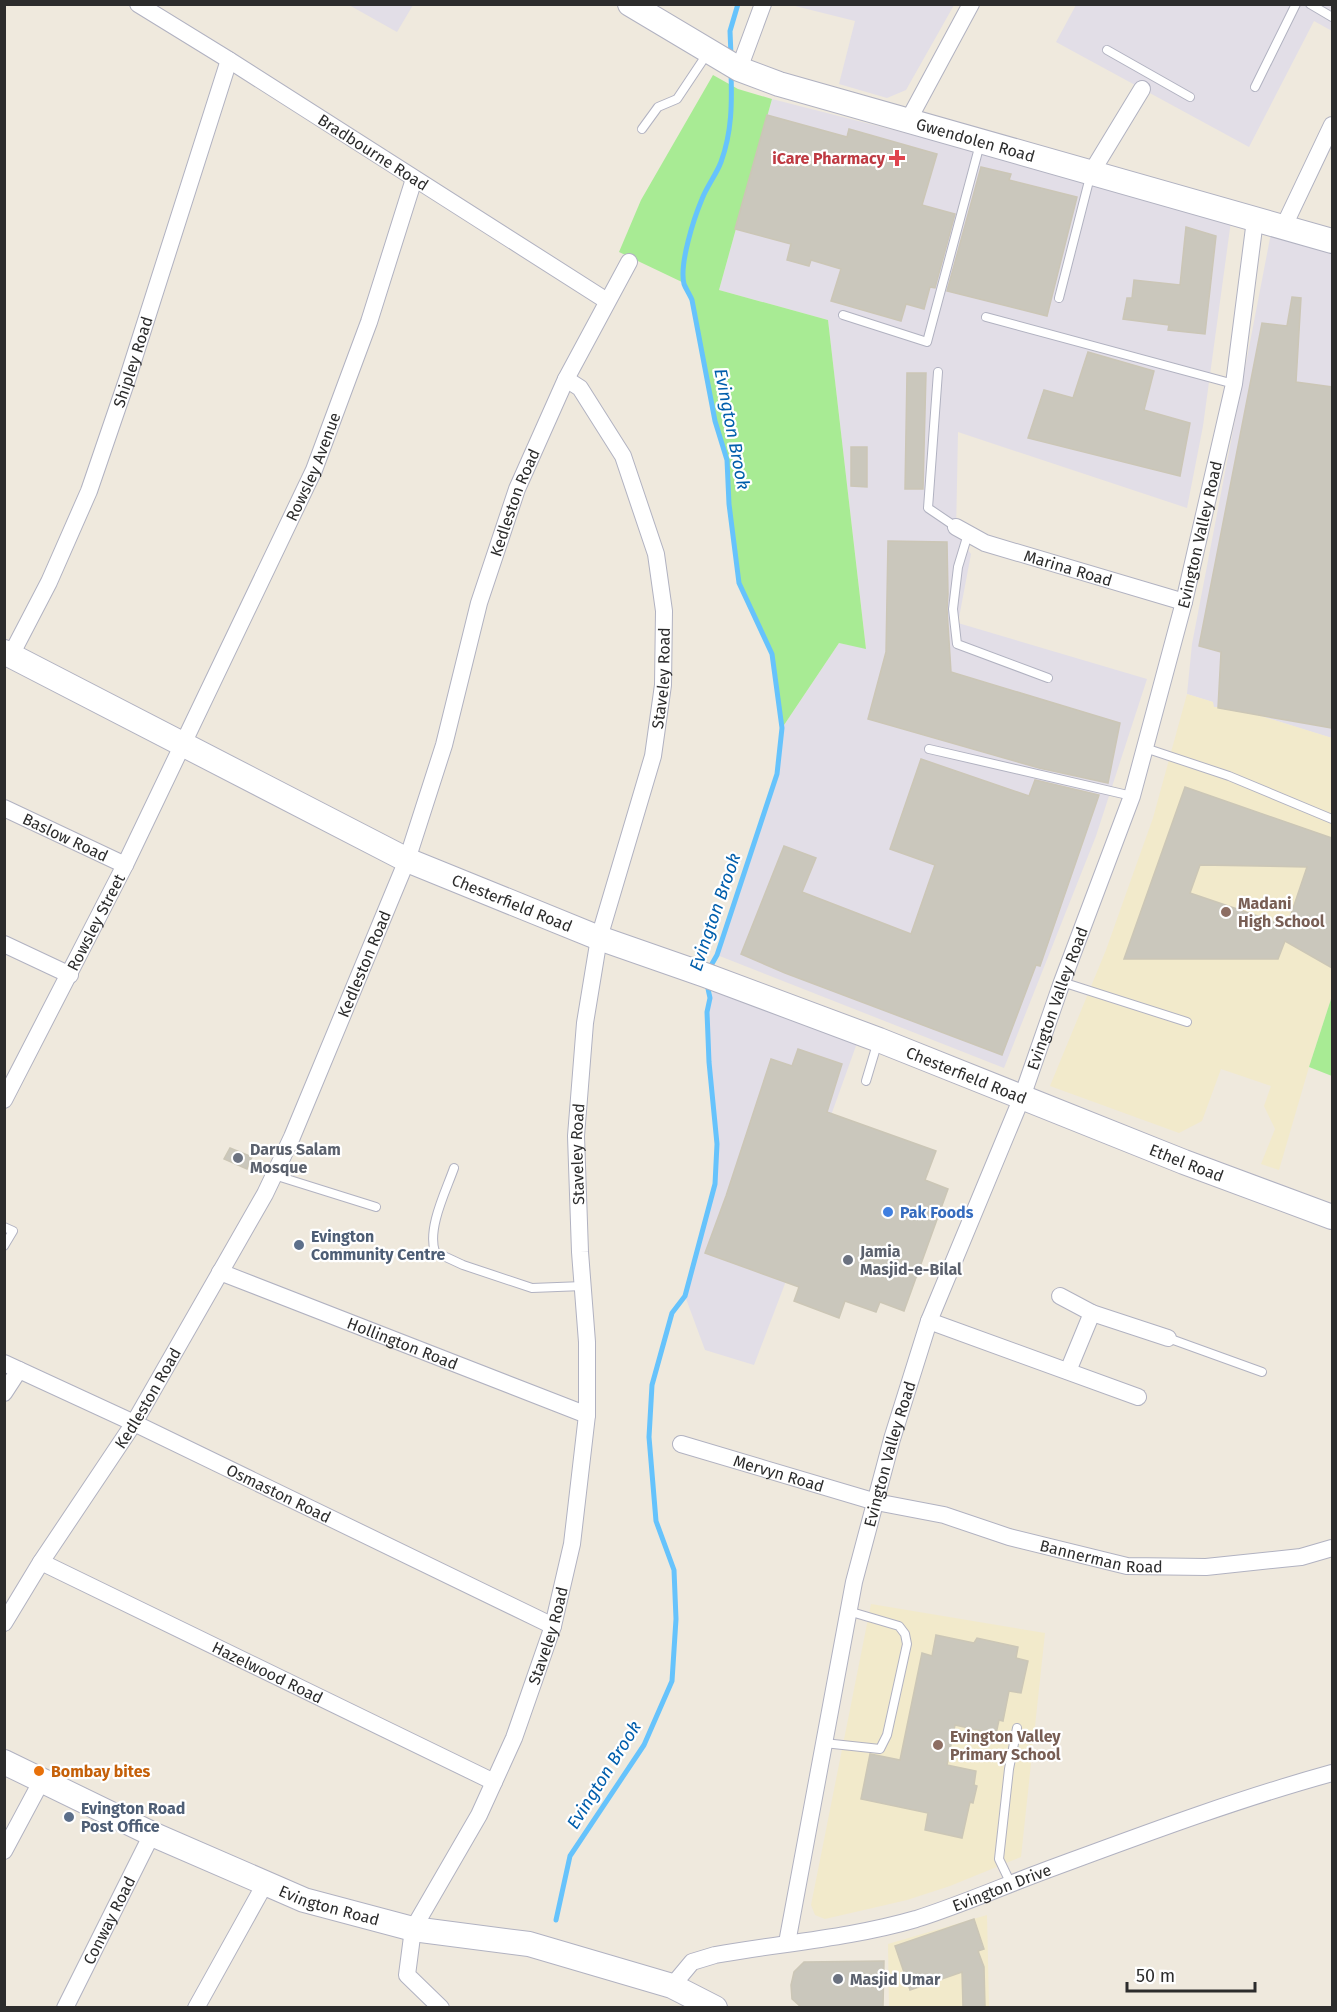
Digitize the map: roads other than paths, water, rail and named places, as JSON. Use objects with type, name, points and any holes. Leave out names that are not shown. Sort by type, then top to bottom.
[{"type":"street","name":"Bradbourne Road","points":[[138,4],[607,301]]},
{"type":"street","name":"Gwendolen Road","points":[[630,4],[727,62],[779,84],[909,119],[1332,241]]},
{"type":"street","points":[[727,62],[763,4]]},
{"type":"street","points":[[909,119],[971,4]]},
{"type":"street","name":"Shipley Road","points":[[8,654],[49,582],[89,491],[128,377],[229,60]]},
{"type":"street","points":[[1091,173],[1146,82]]},
{"type":"street","points":[[1283,228],[1332,125]]},
{"type":"street","name":"Rowsley Avenue","points":[[182,744],[314,470],[369,322],[414,179]]},
{"type":"street","name":"Evington Valley Road","points":[[787,1943],[854,1582],[892,1439],[929,1321],[1032,1101],[1062,982],[1132,796],[1184,602],[1234,384],[1255,220]]},
{"type":"street","name":"Kedleston Road","points":[[4,1623],[41,1562],[134,1423],[274,1175],[292,1137],[407,860],[444,745],[479,603],[517,489],[566,379],[629,262]]},
{"type":"street","name":"Staveley Road","points":[[413,1929],[478,1815],[514,1738],[554,1626],[572,1544],[587,1415],[588,1342],[580,1252],[576,1136],[585,1023],[599,938],[653,756],[663,685],[664,611],[656,554],[623,456],[580,388],[566,379]]},
{"type":"street","name":"Marina Road","points":[[962,531],[985,543],[1184,602]]},
{"type":"street","name":"Chesterfield Road","points":[[8,654],[407,860],[599,938],[879,1040],[1032,1101]]},
{"type":"street","name":"Rowsley Street","points":[[6,1094],[70,975],[182,744]]},
{"type":"street","name":"Baslow Road","points":[[4,808],[125,865]]},
{"type":"street","points":[[4,944],[70,975]]},
{"type":"street","name":"Ethel Road","points":[[1032,1101],[1184,1162],[1332,1217]]},
{"type":"street","name":"Hollington Road","points":[[220,1272],[587,1415]]},
{"type":"street","points":[[1060,1296],[1092,1313],[1168,1338]]},
{"type":"street","points":[[1068,1371],[1092,1313]]},
{"type":"street","points":[[929,1321],[1138,1396]]},
{"type":"street","points":[[4,1393],[12,1367]]},
{"type":"street","name":"Osmaston Road","points":[[12,1367],[134,1423],[554,1626]]},
{"type":"street","name":"Mervyn Road","points":[[681,1444],[876,1502]]},
{"type":"street","name":"Bannerman Road","points":[[876,1502],[945,1515],[1009,1537],[1127,1566],[1206,1568],[1301,1557],[1332,1548]]},
{"type":"street","name":"Hazelwood Road","points":[[41,1562],[494,1782]]},
{"type":"street","name":"Evington Road","points":[[4,1762],[152,1834],[304,1899],[413,1929],[529,1944],[672,1986],[715,2007]]},
{"type":"street","name":"Evington Drive","points":[[672,1986],[693,1962],[715,1955],[876,1929],[961,1904],[1172,1823],[1274,1789],[1332,1773]]},
{"type":"street","points":[[4,1851],[42,1780]]},
{"type":"street","name":"Conway Road","points":[[65,2007],[152,1834]]},
{"type":"street","points":[[196,2007],[266,1882]]},
{"type":"street","points":[[413,1929],[407,1975],[441,2007]]},
{"type":"lane","points":[[1255,87],[1296,4]]},
{"type":"lane","points":[[1310,4],[1332,17]]},
{"type":"lane","points":[[1107,50],[1146,82],[1190,97]]},
{"type":"lane","points":[[642,129],[658,107],[677,99],[727,62]]},
{"type":"lane","points":[[843,315],[927,342],[981,140]]},
{"type":"lane","points":[[1059,298],[1091,173]]},
{"type":"lane","points":[[986,317],[1234,384]]},
{"type":"lane","points":[[938,372],[928,508],[962,531],[953,609],[957,644],[1048,678]]},
{"type":"lane","points":[[1145,748],[1229,776],[1332,819]]},
{"type":"lane","points":[[929,749],[1132,796]]},
{"type":"lane","points":[[1062,982],[1187,1022]]},
{"type":"lane","points":[[866,1081],[879,1040]]},
{"type":"lane","points":[[454,1167],[434,1227],[432,1242],[435,1252],[463,1265],[532,1288],[583,1286]]},
{"type":"lane","points":[[274,1175],[376,1207]]},
{"type":"lane","points":[[4,1227],[13,1231],[4,1246]]},
{"type":"lane","points":[[1168,1338],[1262,1372]]},
{"type":"lane","points":[[824,1743],[880,1749],[887,1735],[907,1644],[905,1634],[899,1626],[848,1611]]},
{"type":"lane","points":[[1011,1884],[999,1860],[1009,1769],[1017,1728]]},
{"type":"waterway","name":"Evington Brook","points":[[731,56],[730,31],[738,4]]},
{"type":"waterway","name":"Evington Brook","points":[[709,969],[717,955],[777,774],[782,728],[772,654],[739,583],[729,504],[727,460],[715,421],[692,300],[684,284],[683,275],[685,253],[695,217],[721,162],[727,140],[731,106],[731,72]]},
{"type":"waterway","name":"Evington Brook","points":[[556,1920],[570,1856],[644,1745],[672,1681],[676,1619],[674,1570],[656,1521],[649,1437],[652,1385],[672,1313],[685,1296],[715,1184],[717,1144],[709,1062],[707,1012],[710,998],[707,984]]},
{"type":"place","name":"iCare Pharmacy","points":[[897,158]]},
{"type":"place","name":"Madani High School","points":[[1226,912]]},
{"type":"place","name":"Darus Salam Mosque","points":[[238,1158]]},
{"type":"place","name":"Pak Foods","points":[[888,1212]]},
{"type":"place","name":"Evington Community Centre","points":[[299,1245]]},
{"type":"place","name":"Jamia Masjid-e-Bilal","points":[[848,1260]]},
{"type":"place","name":"Evington Valley Primary School","points":[[938,1745]]},
{"type":"place","name":"Bombay bites","points":[[39,1771]]},
{"type":"place","name":"Evington Road Post Office","points":[[69,1817]]},
{"type":"place","name":"Masjid Umar","points":[[838,1979]]}]
